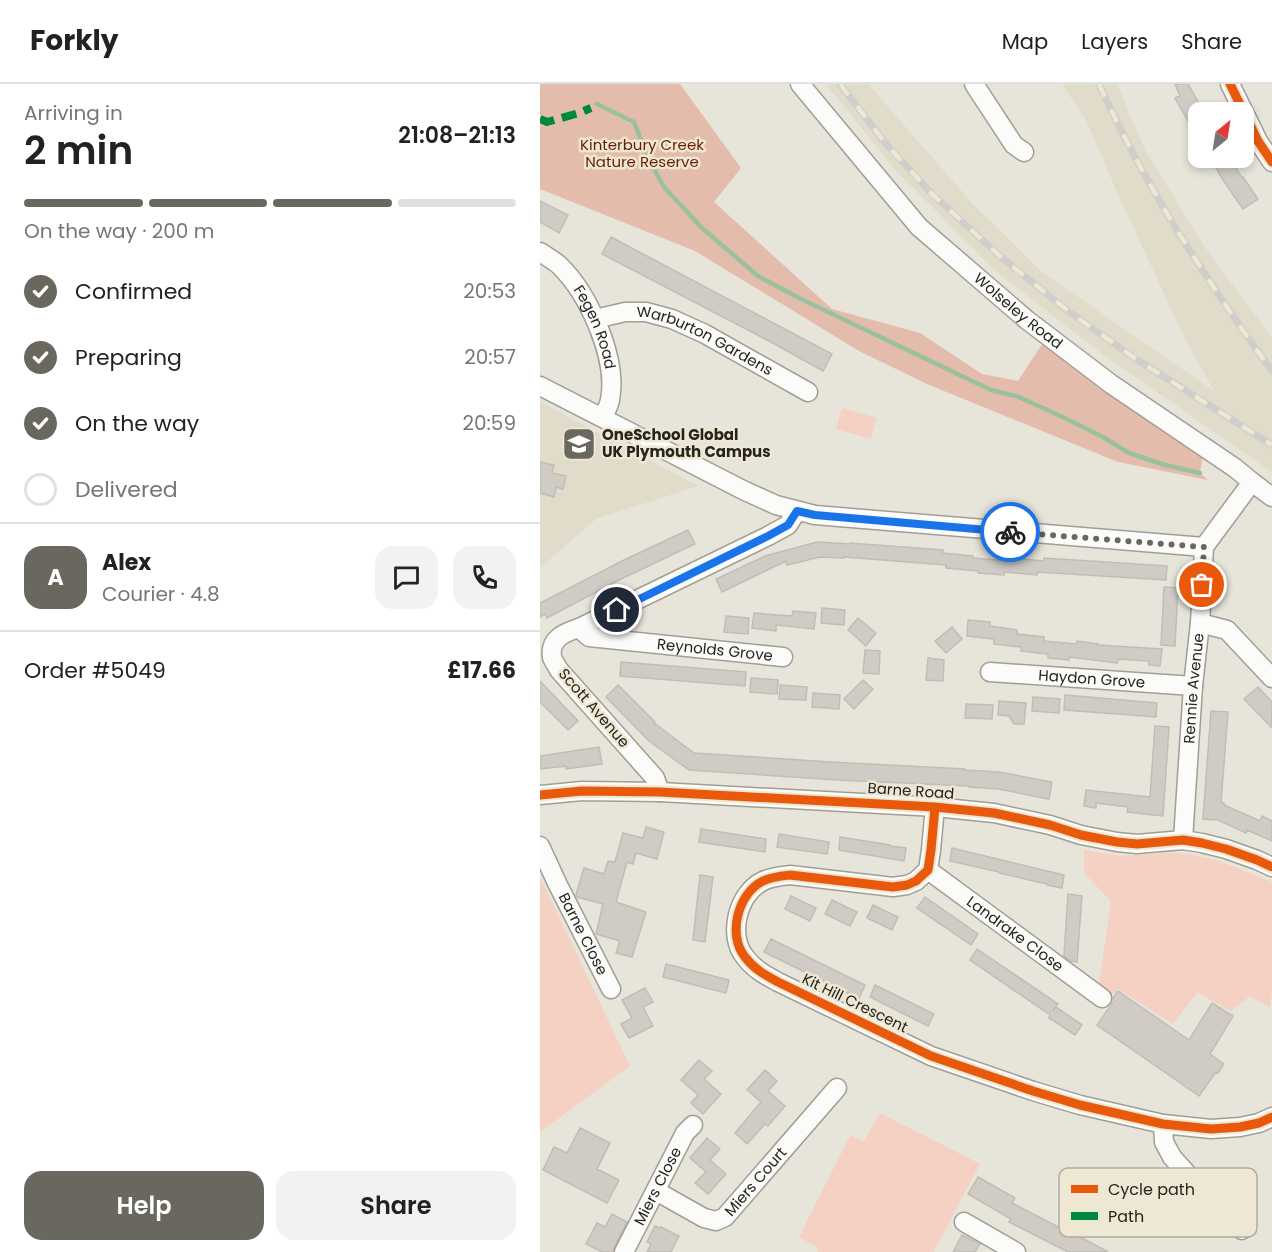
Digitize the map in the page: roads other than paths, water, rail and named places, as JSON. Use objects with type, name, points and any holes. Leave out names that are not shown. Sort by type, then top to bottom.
[{"type":"street","name":"Wolseley Road","points":[[800,84],[919,227],[1027,321],[1111,384],[1236,468],[1272,497]]},
{"type":"street","points":[[974,84],[1014,145],[1024,152]]},
{"type":"street","points":[[1230,84],[1258,141],[1272,162]]},
{"type":"street","name":"Fegen Road","points":[[540,252],[559,265],[580,292],[595,319],[607,350],[611,371],[610,402],[603,417]]},
{"type":"street","name":"Warburton Gardens","points":[[595,319],[625,312],[646,312],[672,319],[705,334],[808,392]]},
{"type":"street","points":[[540,386],[776,506],[815,515],[1204,547],[1252,482]]},
{"type":"street","name":"Scott Avenue","points":[[660,792],[656,778],[559,670],[552,656],[554,644],[562,633],[579,628],[768,536],[788,525],[797,511]]},
{"type":"street","name":"Rennie Avenue","points":[[1182,840],[1204,547]]},
{"type":"street","points":[[1200,623],[1227,630],[1272,678]]},
{"type":"street","name":"Reynolds Grove","points":[[579,628],[589,637],[783,657]]},
{"type":"street","name":"Haydon Grove","points":[[990,672],[1193,686]]},
{"type":"street","name":"Barne Road","points":[[540,795],[582,790],[660,792],[935,807],[994,813],[1117,842],[1137,844],[1182,840],[1226,849],[1272,867]]},
{"type":"street","points":[[928,870],[935,807]]},
{"type":"street","name":"Barne Close","points":[[540,846],[611,989]]},
{"type":"street","name":"Landrake Close","points":[[928,870],[1102,998]]},
{"type":"street","name":"Kit Hill Crescent","points":[[928,870],[916,881],[893,887],[790,875],[763,881],[750,890],[742,902],[736,929],[737,945],[743,956],[757,970],[778,982],[931,1056],[988,1077],[1069,1102],[1163,1124],[1211,1129],[1240,1127],[1259,1123],[1272,1117]]},
{"type":"street","name":"Miers Court","points":[[656,1191],[704,1218],[716,1221],[725,1217],[837,1088]]},
{"type":"street","points":[[1163,1124],[1164,1142],[1181,1168]]},
{"type":"street","name":"Miers Close","points":[[624,1252],[685,1133],[693,1125]]},
{"type":"street","points":[[964,1222],[1010,1250]]},
{"type":"waterway","points":[[597,104],[634,122],[649,160],[664,187],[702,228],[758,276],[991,390],[1019,397],[1069,420],[1129,453],[1200,473]]},
{"type":"railway","points":[[840,84],[886,144],[931,193],[1002,258],[1068,311],[1136,359],[1272,445]]},
{"type":"railway","points":[[1099,84],[1136,159],[1178,232],[1272,371]]},
{"type":"place","name":"OneSchool Global UK Plymouth Campus","points":[[579,444]]},
{"type":"park label","name":"Kinterbury Creek Nature Reserve","points":[[642,154]]}]
